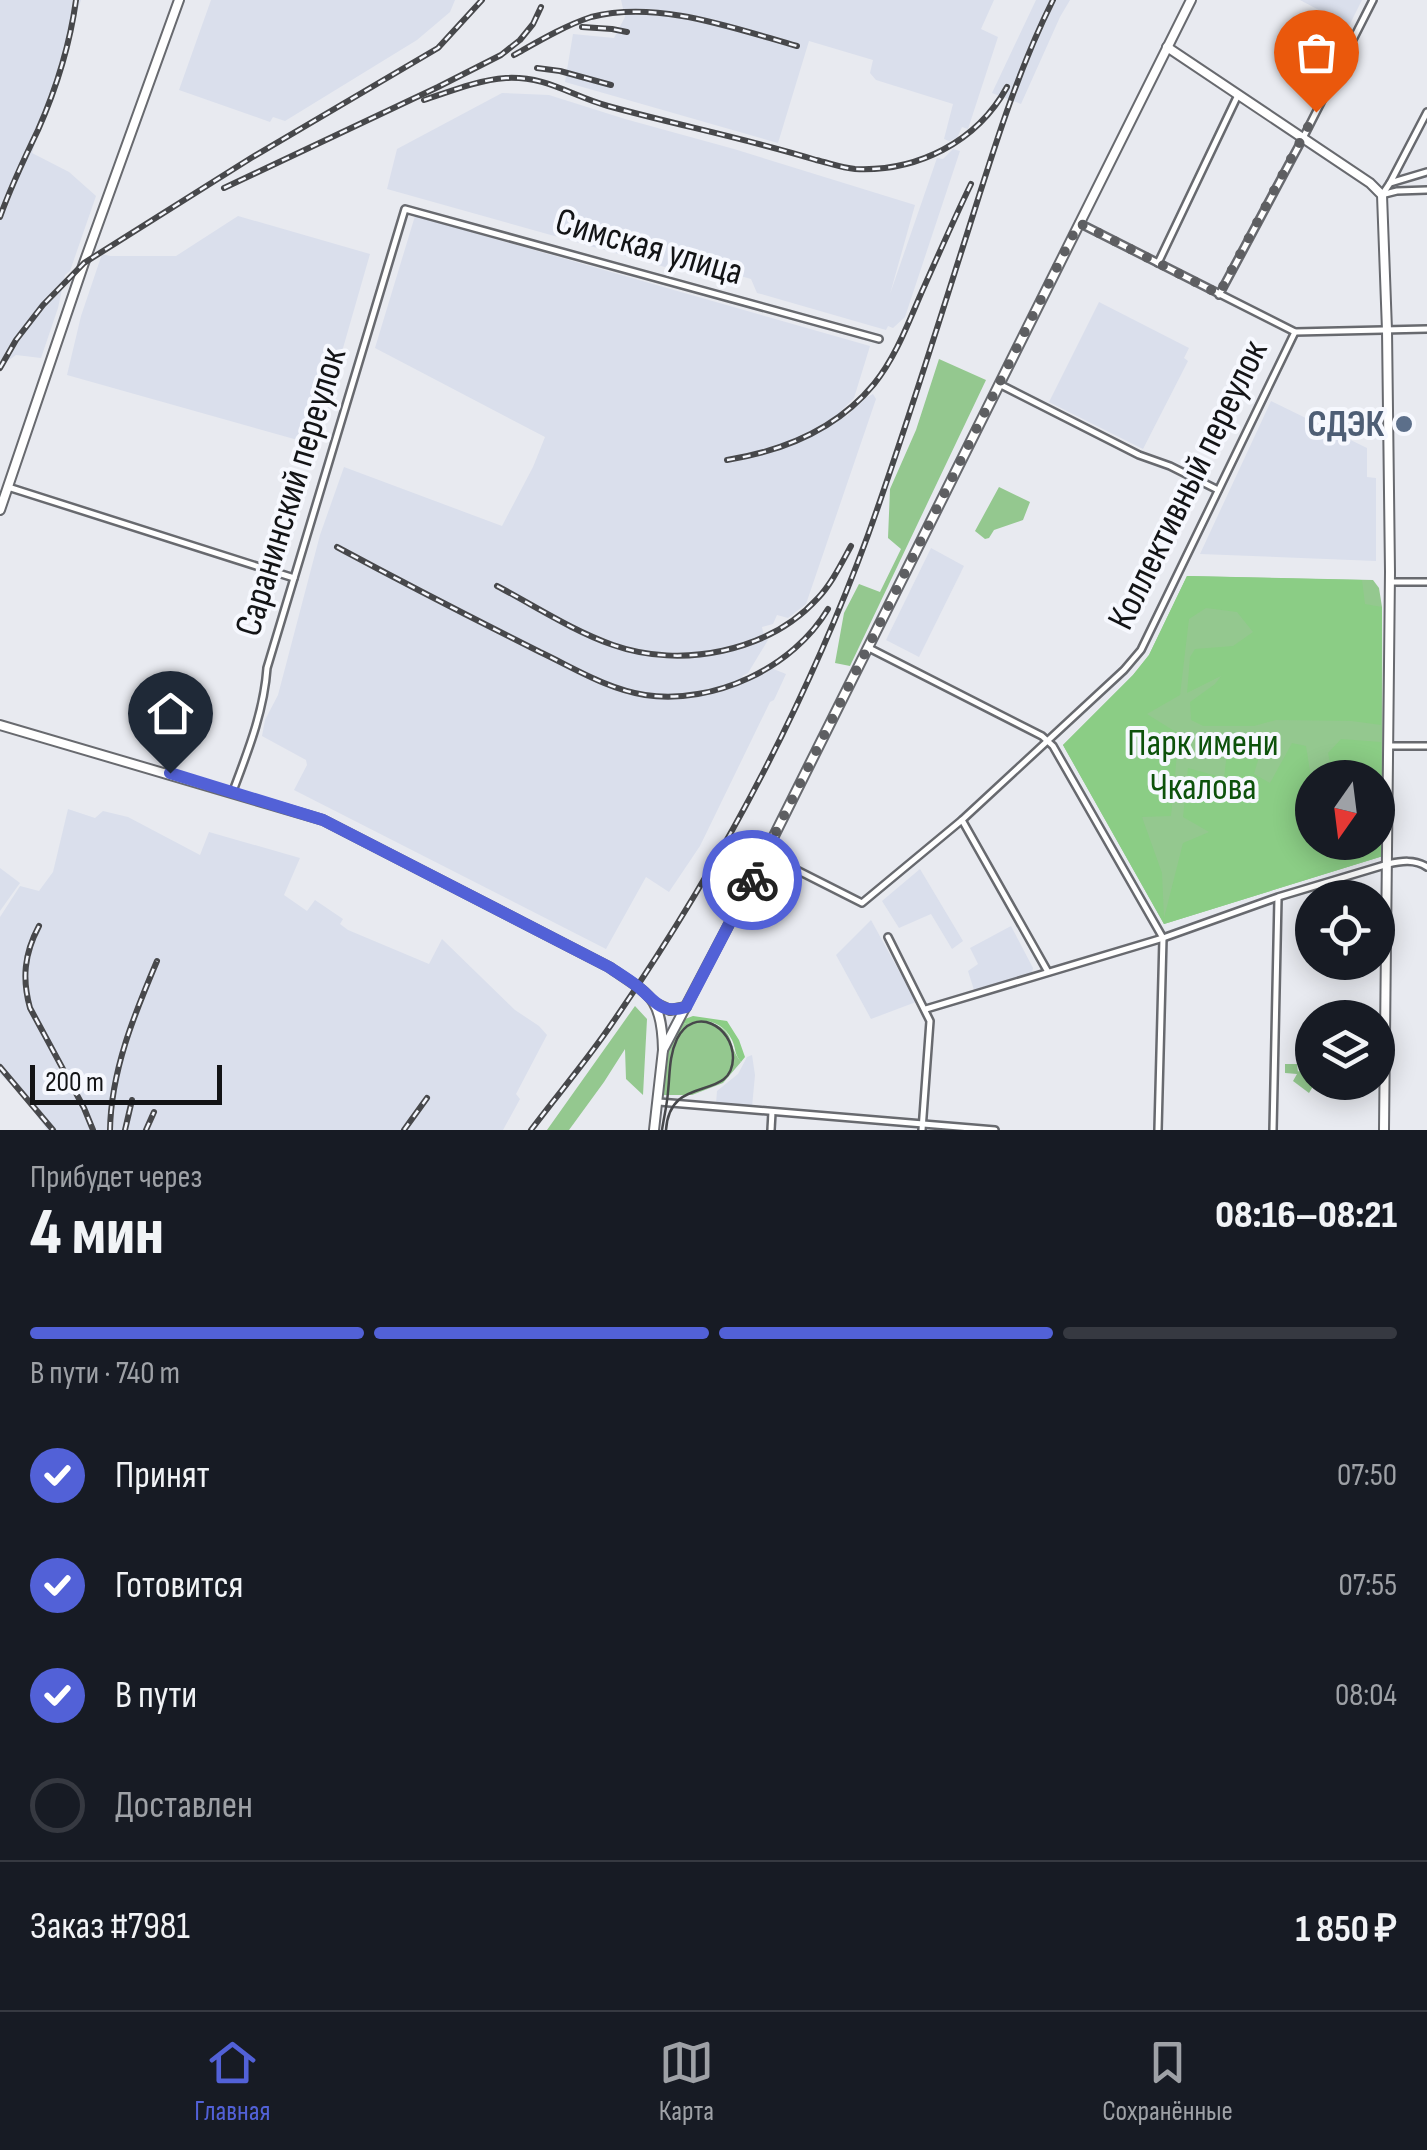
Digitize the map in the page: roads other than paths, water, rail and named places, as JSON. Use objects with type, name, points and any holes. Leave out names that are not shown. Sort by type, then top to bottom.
[{"type":"main road","points":[[0,510],[179,0]]},
{"type":"main road","points":[[663,1050],[765,854],[1190,0]]},
{"type":"main road","points":[[1167,47],[1370,183],[1382,195],[1388,330],[1390,582],[1384,1130]]},
{"type":"main road","points":[[0,724],[323,820],[609,967],[637,986],[660,1012],[663,1050],[654,1130]]},
{"type":"main road","points":[[655,1003],[670,1010],[686,1007]]},
{"type":"street","points":[[1219,294],[1373,0]]},
{"type":"street","points":[[1158,263],[1238,95]]},
{"type":"street","points":[[1382,195],[1427,112]]},
{"type":"street","points":[[1390,183],[1427,172]]},
{"type":"street","points":[[1382,195],[1427,190]]},
{"type":"street","name":"Симская улица","points":[[405,209],[879,339]]},
{"type":"street","name":"Саранинский переулок","points":[[233,792],[250,746],[265,694],[267,668],[405,209]]},
{"type":"street","points":[[1079,223],[1296,332],[1427,329]]},
{"type":"street","name":"Коллективный переулок","points":[[765,854],[862,903],[962,820],[1124,670],[1141,650],[1296,332]]},
{"type":"street","points":[[998,383],[1139,455],[1218,490]]},
{"type":"street","points":[[8,486],[294,578]]},
{"type":"street","points":[[1390,582],[1427,582]]},
{"type":"street","points":[[868,648],[1048,741],[1162,938],[1158,1130]]},
{"type":"street","points":[[1388,746],[1427,746]]},
{"type":"street","points":[[962,820],[1048,972]]},
{"type":"street","points":[[926,1009],[1388,864],[1403,860],[1427,867]]},
{"type":"street","points":[[1273,1130],[1278,898]]},
{"type":"street","points":[[888,937],[930,1021],[922,1128]]},
{"type":"street","points":[[657,1102],[922,1128],[994,1130]]},
{"type":"street","points":[[772,1112],[772,1130]]},
{"type":"tram line","points":[[662,1130],[677,1039],[693,1023],[711,1024],[727,1037],[731,1047],[730,1072],[723,1080],[678,1101],[670,1112],[666,1130]]},
{"type":"railway","points":[[0,217],[45,114],[76,0]]},
{"type":"railway","points":[[0,368],[43,305],[84,263],[251,158],[438,48],[482,0]]},
{"type":"railway","points":[[531,1130],[651,965],[723,847],[787,725],[843,599],[881,497],[1005,115],[1053,0]]},
{"type":"railway","points":[[224,188],[501,55],[520,40],[541,7]]},
{"type":"railway","points":[[514,55],[591,17],[642,12],[695,18],[797,46]]},
{"type":"railway","points":[[582,27],[627,32]]},
{"type":"railway","points":[[537,68],[611,85]]},
{"type":"railway","points":[[424,100],[485,81],[521,78],[608,106],[840,167],[878,169],[922,159],[962,138],[1007,87]]},
{"type":"railway","points":[[727,460],[768,451],[808,436],[843,414],[874,384],[900,342],[971,184]]},
{"type":"railway","points":[[497,586],[613,645],[639,652],[695,655],[750,643],[798,617],[828,586],[851,546]]},
{"type":"railway","points":[[337,547],[591,677],[645,695],[698,694],[749,678],[794,649],[828,609]]},
{"type":"railway","points":[[39,926],[26,967],[30,1008],[93,1130]]},
{"type":"railway","points":[[110,1130],[119,1065],[157,961]]},
{"type":"railway","points":[[0,1067],[53,1130]]},
{"type":"railway","points":[[404,1130],[427,1098]]},
{"type":"railway","points":[[125,1130],[132,1100]]},
{"type":"railway","points":[[146,1130],[154,1112]]},
{"type":"place","name":"СДЭК","points":[[1404,424]]},
{"type":"park label","name":"Парк имени Чкалова","points":[[1203,764]]}]
